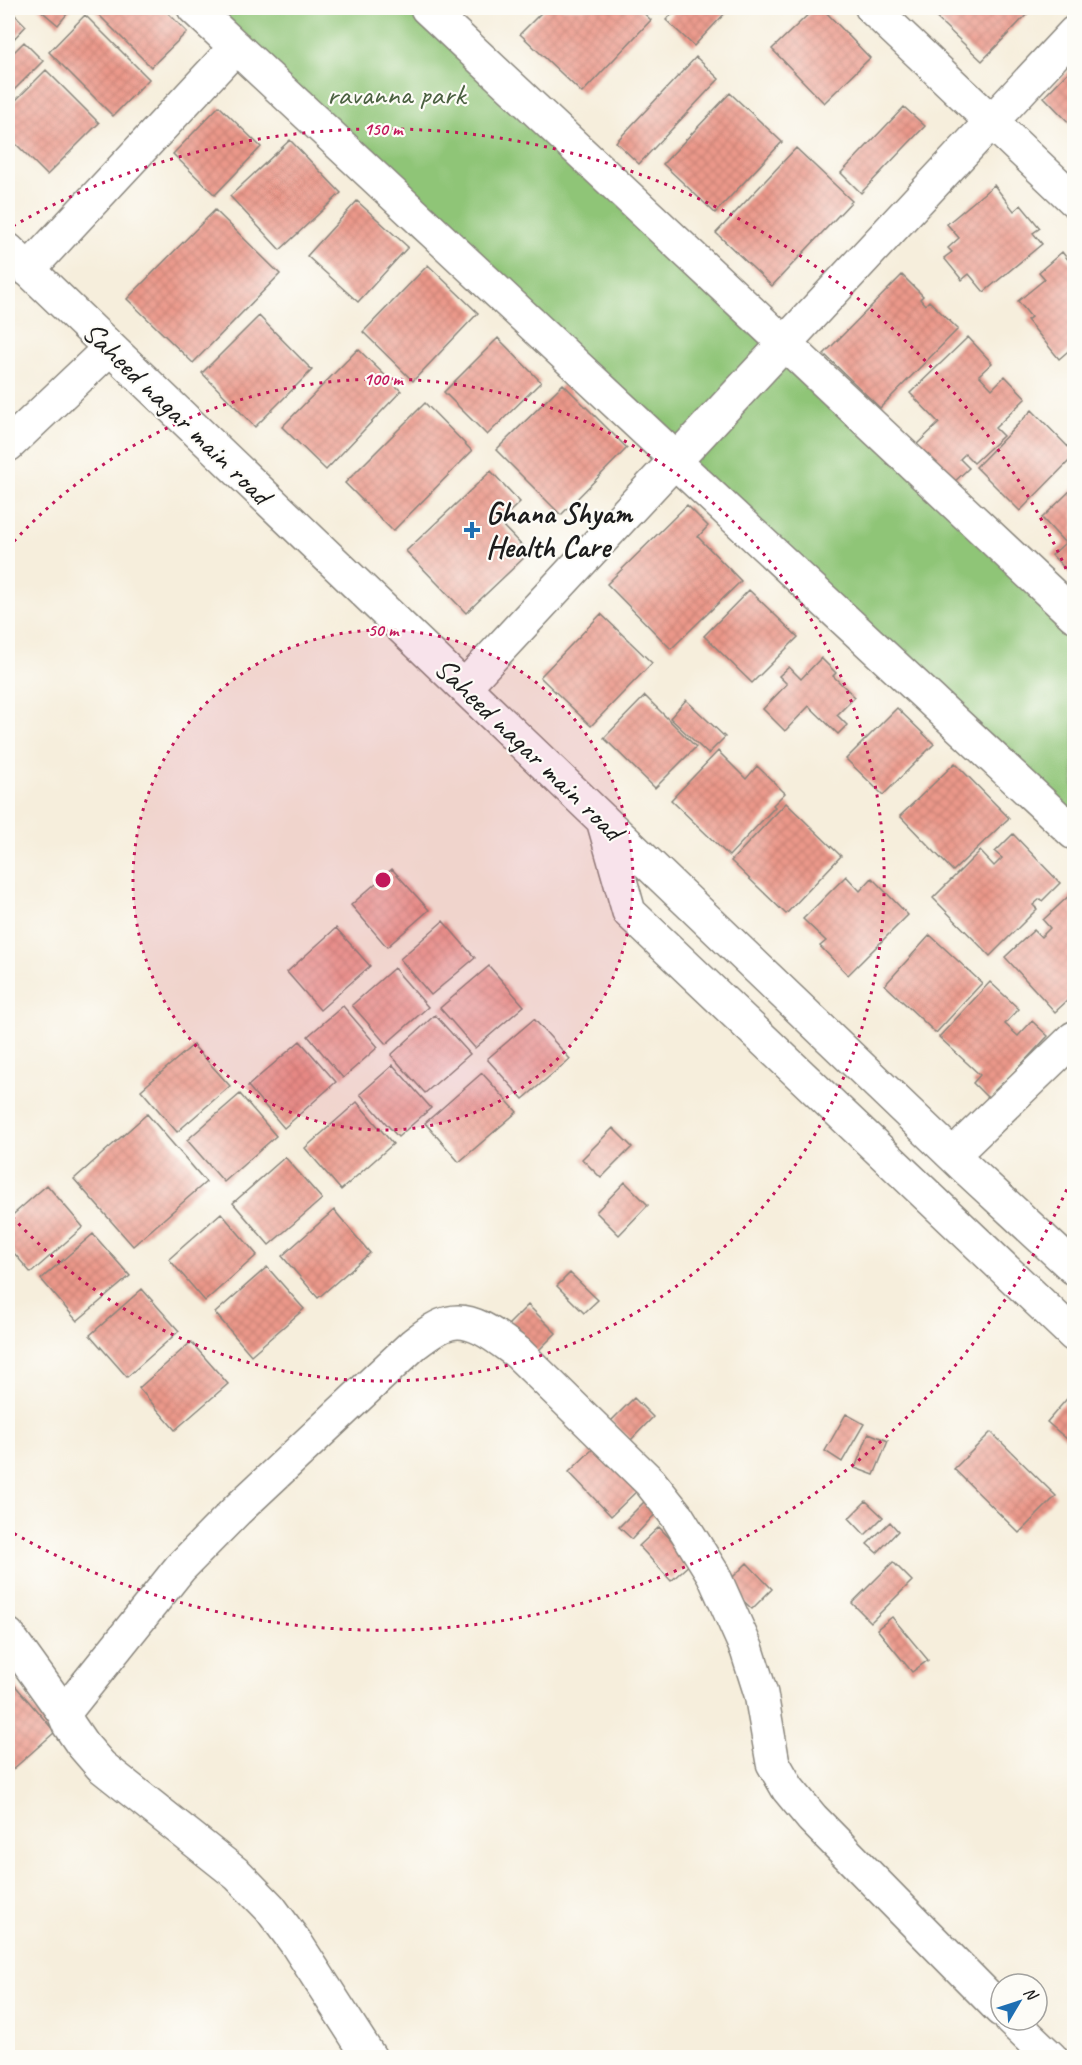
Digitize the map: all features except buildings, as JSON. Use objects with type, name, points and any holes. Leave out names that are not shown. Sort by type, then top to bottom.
[{"type":"street","points":[[194,8],[1074,833]]},
{"type":"street","points":[[427,8],[1074,615]]},
{"type":"street","points":[[872,8],[1074,200]]},
{"type":"street","points":[[464,687],[1074,33]]},
{"type":"street","points":[[18,260],[236,47]]},
{"type":"street","name":"Saheed nagar main road","points":[[18,260],[966,1168],[1074,1268]]},
{"type":"street","points":[[8,445],[110,348]]},
{"type":"street","points":[[603,820],[675,861],[966,1142],[1074,1242]]},
{"type":"street","points":[[603,820],[629,912],[1074,1335]]},
{"type":"street","points":[[966,1142],[1074,1038]]},
{"type":"street","points":[[64,1713],[180,1568],[237,1510],[414,1344],[435,1329],[452,1322],[471,1324],[493,1334],[518,1353],[650,1482],[677,1516],[713,1574],[747,1650],[761,1694],[773,1763],[788,1789],[812,1818],[989,1998]]},
{"type":"street","points":[[8,1635],[64,1713],[82,1744],[101,1766],[238,1875],[270,1908],[296,1943],[370,2058]]},
{"type":"street","points":[[1024,2032],[1051,2058]]},
{"type":"green space","name":"ravanna park","points":[[178,8],[427,8],[1074,615],[1074,834]]},
{"type":"place","name":"Ghana Shyam Health Care","points":[[472,530]]}]
